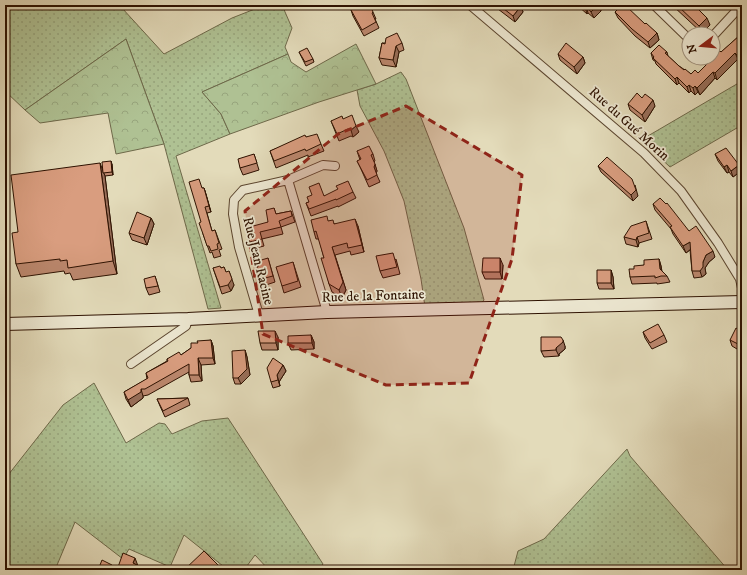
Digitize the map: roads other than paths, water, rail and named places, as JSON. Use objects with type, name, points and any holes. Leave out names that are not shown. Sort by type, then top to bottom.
[{"type":"street","name":"Rue du Gué Morin","points":[[470,5],[644,153],[681,191],[718,243],[740,279],[742,288]]},
{"type":"street","points":[[654,5],[681,31]]},
{"type":"street","points":[[721,27],[738,8]]},
{"type":"street","name":"Rue Jean Racine","points":[[259,316],[239,247],[233,214],[234,200],[243,190],[288,180],[323,165],[335,166]]},
{"type":"street","points":[[288,180],[327,312]]},
{"type":"street","name":"Rue de la Fontaine","points":[[5,324],[188,319],[327,312],[742,302]]},
{"type":"street","points":[[131,364],[186,326],[188,319]]}]
